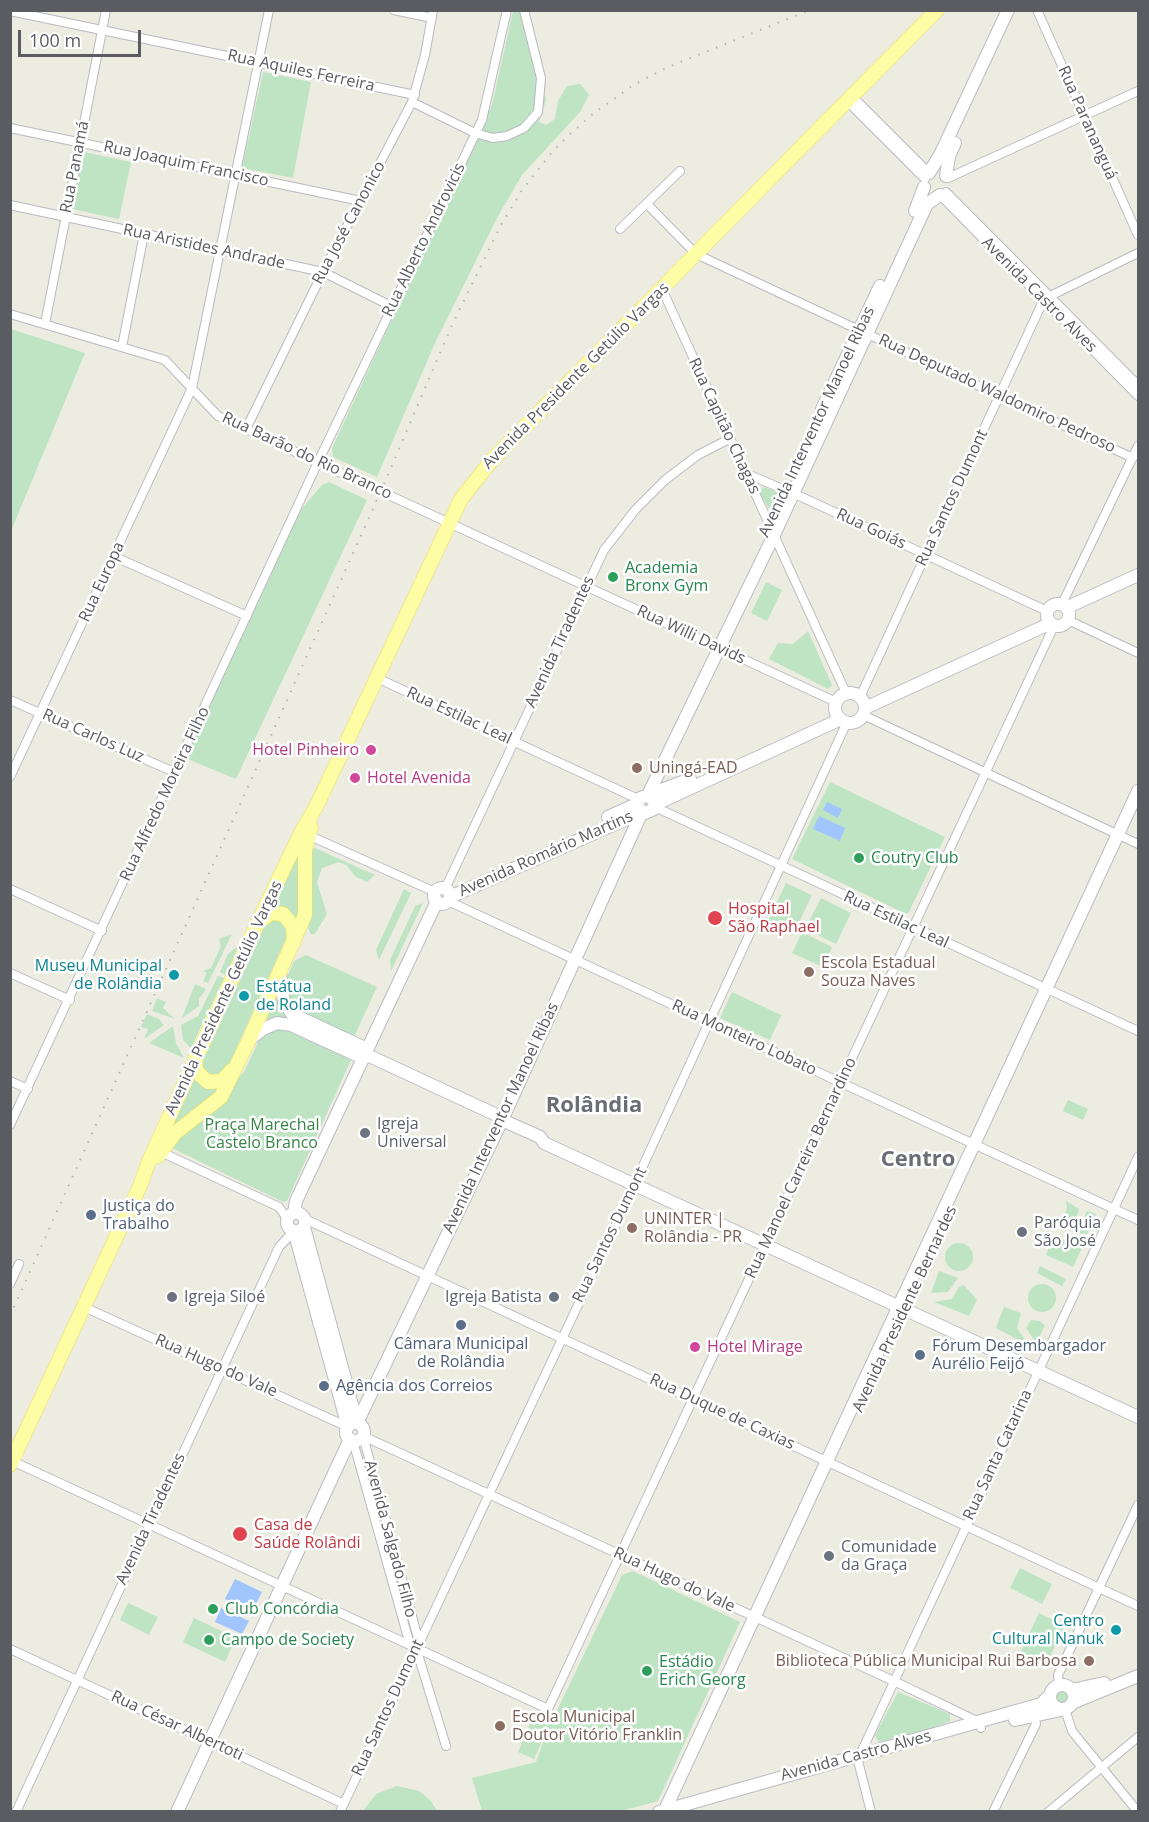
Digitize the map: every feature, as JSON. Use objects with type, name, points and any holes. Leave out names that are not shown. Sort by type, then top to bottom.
[{"type":"main road","name":"Avenida Presidente Getúlio Vargas","points":[[11,1462],[140,1186],[195,1058],[257,924],[301,833],[314,812],[449,522],[466,491],[486,466],[937,10]]},
{"type":"main road","name":"Avenida Presidente Getúlio Vargas","points":[[140,1186],[175,1133],[221,1097],[280,975],[305,915],[304,861],[314,812]]},
{"type":"main road","points":[[257,924],[271,913],[283,914],[293,926],[294,944]]},
{"type":"main road","points":[[195,1058],[199,1075],[208,1082],[218,1082],[227,1077],[242,1055]]},
{"type":"street","name":"Rua Panamá","points":[[45,324],[106,10]]},
{"type":"street","name":"Rua Europa","points":[[10,777],[192,388],[269,10]]},
{"type":"street","points":[[394,10],[432,14]]},
{"type":"street","name":"Rua Alberto Androvicis","points":[[318,462],[475,134],[488,100],[507,10]]},
{"type":"street","points":[[475,134],[500,137],[524,128],[537,112],[541,78],[524,10]]},
{"type":"street","name":"Avenida Interventor Manoel Ribas","points":[[177,1812],[427,1274],[503,1119],[715,650],[863,331],[927,204],[943,193],[949,156],[1008,10]]},
{"type":"street","name":"Avenida Interventor Manoel Ribas","points":[[863,331],[926,180],[1017,10]]},
{"type":"street","name":"Rua Parananguá","points":[[1037,10],[1138,235]]},
{"type":"street","name":"Rua Aquiles Ferreira","points":[[10,11],[414,98],[475,134]]},
{"type":"street","name":"Rua José Canonico","points":[[246,429],[323,272],[414,98],[432,14]]},
{"type":"street","points":[[926,180],[938,171],[947,177],[1138,91]]},
{"type":"street","points":[[849,99],[926,180],[930,194],[943,193]]},
{"type":"street","name":"Rua Joaquim Francisco","points":[[10,128],[361,201]]},
{"type":"street","points":[[620,230],[680,171]]},
{"type":"street","name":"Avenida Castro Alves","points":[[943,193],[1103,354],[1138,386]]},
{"type":"street","name":"Rua Deputado Waldomiro Pedroso","points":[[646,204],[696,254],[1132,458]]},
{"type":"street","name":"Rua Aristides Andrade","points":[[10,205],[323,272],[391,306]]},
{"type":"street","points":[[122,347],[144,234]]},
{"type":"street","points":[[1046,297],[1138,253]]},
{"type":"street","name":"Rua Capitão Chagas","points":[[662,289],[846,693]]},
{"type":"street","name":"Rua Santos Dumont","points":[[863,705],[925,555],[1046,297]]},
{"type":"street","name":"Rua Barão do Rio Branco","points":[[10,314],[165,360],[218,416],[449,522]]},
{"type":"street","name":"Avenida Castro Alves","points":[[1103,354],[1138,396]]},
{"type":"street","name":"Avenida Tiradentes","points":[[16,1812],[148,1524],[279,1247],[297,1222],[296,1202],[365,1054],[444,895],[586,586],[609,542],[645,498],[680,468],[729,439]]},
{"type":"street","points":[[1067,611],[1138,446]]},
{"type":"street","name":"Rua Alfredo Moreira Filho","points":[[10,1125],[318,462]]},
{"type":"street","name":"Rua Goiás","points":[[745,473],[789,491],[925,555],[1049,620]]},
{"type":"street","name":"Rua Willi Davids","points":[[449,522],[586,586],[840,714]]},
{"type":"street","points":[[113,556],[247,616]]},
{"type":"street","points":[[863,705],[1049,620],[1138,575]]},
{"type":"street","points":[[1067,611],[1138,584]]},
{"type":"street","points":[[1067,611],[1138,653]]},
{"type":"street","name":"Rua Manoel Carreira Bernardino","points":[[415,1645],[548,1709],[622,1556],[986,772],[1049,620]]},
{"type":"street","name":"Rua Estilac Leal","points":[[377,678],[1138,1031]]},
{"type":"street","points":[[840,714],[846,693],[863,705],[986,772],[1138,844]]},
{"type":"street","name":"Rua Carlos Luz","points":[[10,700],[42,712],[174,772]]},
{"type":"street","name":"Avenida Romário Martins","points":[[444,895],[840,714],[856,721],[863,705]]},
{"type":"street","name":"Rua Santos Dumont","points":[[342,1808],[415,1645],[636,1181],[709,1022],[780,866],[840,714]]},
{"type":"street","points":[[1122,836],[1138,791]]},
{"type":"street","points":[[978,1147],[1122,836],[1138,808]]},
{"type":"street","name":"Rua Monteiro Lobato","points":[[308,835],[444,895],[574,959],[1138,1220]]},
{"type":"street","points":[[10,889],[102,931]]},
{"type":"street","points":[[10,973],[70,1000]]},
{"type":"street","points":[[280,975],[284,1002],[292,1014],[365,1054],[540,1137],[544,1143],[636,1181],[1039,1368],[1107,1399],[1138,1410]]},
{"type":"street","points":[[249,1040],[262,1029],[277,1023],[291,1025],[365,1054]]},
{"type":"street","points":[[10,1081],[27,1089]]},
{"type":"street","name":"Avenida Presidente Bernardes","points":[[830,1462],[978,1147]]},
{"type":"street","name":"Rua Duque de Caxias","points":[[161,1152],[279,1207],[297,1222],[427,1274],[1138,1606]]},
{"type":"street","name":"Rua Santa Catarina","points":[[859,1758],[1138,1156]]},
{"type":"street","name":"Avenida Salgado Filho","points":[[297,1222],[354,1433],[446,1746]]},
{"type":"street","points":[[10,1284],[20,1264]]},
{"type":"street","name":"Rua Hugo do Vale","points":[[84,1307],[758,1618],[893,1681],[980,1725]]},
{"type":"street","points":[[1107,1399],[1138,1417]]},
{"type":"street","points":[[11,1462],[282,1587],[415,1645]]},
{"type":"street","points":[[669,1811],[830,1462]]},
{"type":"street","points":[[1069,1706],[1056,1708],[1055,1691],[1058,1675],[1138,1509]]},
{"type":"street","name":"Rua César Albertoti","points":[[10,1649],[209,1741],[342,1808]]},
{"type":"street","points":[[1055,1691],[1101,1684],[1138,1669]]},
{"type":"street","name":"Avenida Castro Alves","points":[[980,1725],[1069,1706],[1138,1676]]},
{"type":"street","points":[[1072,1690],[1069,1706],[1072,1731],[1138,1812]]},
{"type":"street","name":"Avenida Castro Alves","points":[[669,1811],[980,1725],[1041,1704],[1055,1691]]},
{"type":"street","points":[[993,1812],[1036,1724],[1035,1715]]},
{"type":"street","points":[[1048,1812],[1138,1737]]},
{"type":"street","points":[[859,1758],[871,1812]]},
{"type":"green space","points":[[513,11],[522,11],[534,43],[546,100],[539,122],[546,125],[555,119],[558,101],[567,86],[580,84],[589,95],[580,112],[522,175],[498,216],[435,343],[377,477],[333,457],[332,448],[492,105]]},
{"type":"green space","points":[[263,72],[311,82],[293,178],[242,168]]},
{"type":"green space","points":[[84,152],[131,162],[119,219],[72,209]]},
{"type":"green space","points":[[10,329],[85,353],[11,531]]},
{"type":"green space","points":[[329,482],[367,500],[236,779],[185,758],[299,512],[322,485]]},
{"type":"green space","points":[[763,487],[778,492],[770,510],[760,494]]},
{"type":"green space","points":[[766,582],[782,590],[767,621],[751,613]]},
{"type":"green space","points":[[808,631],[832,685],[828,689],[769,659],[778,643],[793,644]]},
{"type":"green space","points":[[830,782],[945,837],[906,914],[792,859]]},
{"type":"green space","points":[[315,848],[375,875],[367,882],[356,877],[346,865],[339,862],[322,868],[317,882],[327,914],[315,934],[311,934],[308,928],[312,913],[311,849]]},
{"type":"green space","points":[[299,850],[301,916],[296,918],[286,908],[271,908]]},
{"type":"green space","points":[[786,883],[812,895],[793,935],[767,923]]},
{"type":"green space","points":[[404,889],[411,893],[379,960],[376,950]]},
{"type":"green space","points":[[821,898],[851,913],[836,944],[805,929]]},
{"type":"green space","points":[[423,903],[391,971],[390,960],[415,906]]},
{"type":"green space","points":[[279,918],[289,932],[226,1071],[220,1076],[206,1075],[201,1065],[266,923]]},
{"type":"green space","points":[[802,932],[832,947],[823,967],[792,953]]},
{"type":"green space","points":[[232,934],[208,983],[203,981],[207,973],[203,971],[211,968],[221,946],[219,939]]},
{"type":"green space","points":[[239,945],[226,975],[220,972],[228,954]]},
{"type":"green space","points":[[306,955],[377,987],[354,1037],[298,1012],[285,996],[285,982],[294,961]]},
{"type":"green space","points":[[218,976],[224,978],[191,1048],[183,1040],[181,1025],[198,1016]]},
{"type":"green space","points":[[195,984],[206,989],[199,999],[199,1006],[182,1018]]},
{"type":"green space","points":[[732,992],[781,1015],[770,1040],[720,1018]]},
{"type":"green space","points":[[157,998],[166,1002],[163,1008],[175,1019],[152,1011]]},
{"type":"green space","points":[[275,999],[288,1017],[274,1017],[266,1020]]},
{"type":"green space","points":[[147,1014],[159,1019],[164,1025],[144,1039],[148,1029],[141,1027]]},
{"type":"green space","points":[[173,1026],[176,1043],[184,1058],[149,1043]]},
{"type":"green space","name":"Praça Marechal Castelo Branco","points":[[283,1028],[351,1060],[287,1201],[283,1202],[172,1148],[172,1143],[244,1072],[260,1038],[272,1030]]},
{"type":"green space","points":[[194,1078],[205,1087],[221,1087],[166,1133]]},
{"type":"green space","points":[[1068,1100],[1088,1109],[1083,1120],[1063,1111]]},
{"type":"green space","points":[[1066,1201],[1079,1209],[1076,1219],[1069,1225],[1062,1221],[1067,1208]]},
{"type":"green space","points":[[1087,1211],[1096,1214],[1087,1234],[1080,1233],[1079,1227]]},
{"type":"green space","points":[[1062,1240],[1084,1244],[1073,1267],[1046,1255],[1051,1242]]},
{"type":"green space","points":[[959,1243],[969,1247],[973,1257],[969,1267],[959,1271],[949,1267],[945,1257],[949,1247]]},
{"type":"green space","points":[[1040,1266],[1066,1279],[1062,1286],[1037,1273]]},
{"type":"green space","points":[[939,1271],[958,1278],[948,1292],[931,1293]]},
{"type":"green space","points":[[1042,1284],[1052,1288],[1056,1298],[1052,1308],[1042,1312],[1032,1308],[1028,1298],[1032,1288]]},
{"type":"green space","points":[[964,1285],[977,1300],[969,1316],[934,1302],[952,1299],[959,1287]]},
{"type":"green space","points":[[1004,1307],[1021,1313],[1017,1328],[1026,1341],[1024,1343],[996,1328]]},
{"type":"green space","points":[[1031,1320],[1040,1321],[1045,1326],[1036,1343],[1026,1328]]},
{"type":"green space","points":[[1020,1568],[1052,1584],[1042,1604],[1010,1588]]},
{"type":"green space","name":"Estádio Erich Georg","points":[[633,1571],[740,1622],[658,1801],[621,1811],[482,1811],[472,1778],[536,1762],[549,1726],[534,1759],[518,1752],[534,1715],[552,1721],[622,1575]]},
{"type":"green space","points":[[128,1603],[158,1617],[149,1635],[120,1620]]},
{"type":"green space","points":[[1039,1613],[1065,1625],[1046,1665],[1020,1653]]},
{"type":"green space","name":"Campo de Society","points":[[194,1618],[236,1638],[225,1662],[183,1642]]},
{"type":"green space","points":[[1059,1690],[1065,1690],[1069,1697],[1065,1704],[1059,1704],[1055,1700],[1055,1694]]},
{"type":"green space","points":[[898,1692],[950,1714],[950,1721],[925,1731],[879,1742],[875,1735]]},
{"type":"green space","points":[[397,1786],[419,1791],[431,1801],[437,1811],[363,1811],[376,1794]]},
{"type":"water","points":[[827,802],[842,809],[838,818],[823,810]]},
{"type":"water","points":[[819,816],[845,828],[840,841],[813,829]]},
{"type":"water","points":[[235,1579],[262,1592],[252,1612],[225,1599]]},
{"type":"water","points":[[221,1608],[249,1621],[242,1634],[215,1622]]},
{"type":"railway","points":[[10,1316],[381,491],[452,325],[501,225],[522,190],[569,135],[594,113],[635,84],[668,67],[810,10]]},
{"type":"place","name":"Academia Bronx Gym","points":[[613,577]]},
{"type":"place","name":"Hotel Pinheiro","points":[[371,750]]},
{"type":"place","name":"Uningá-EAD","points":[[637,768]]},
{"type":"place","name":"Hotel Avenida","points":[[355,778]]},
{"type":"place","name":"Coutry Club","points":[[859,858]]},
{"type":"place","name":"Hospital São Raphael","points":[[715,918]]},
{"type":"place","name":"Escola Estadual Souza Naves","points":[[809,972]]},
{"type":"place","name":"Museu Municipal de Rolândia","points":[[174,975]]},
{"type":"place","name":"Estátua de Roland","points":[[244,996]]},
{"type":"place","name":"Igreja Universal","points":[[365,1133]]},
{"type":"place","name":"Justiça do Trabalho","points":[[91,1215]]},
{"type":"place","name":"UNINTER | Rolândia - PR","points":[[632,1228]]},
{"type":"place","name":"Paróquia São José","points":[[1022,1232]]},
{"type":"place","name":"Igreja Siloé","points":[[172,1297]]},
{"type":"place","name":"Igreja Batista","points":[[554,1297]]},
{"type":"place","name":"Câmara Municipal de Rolândia","points":[[461,1325]]},
{"type":"place","name":"Hotel Mirage","points":[[695,1347]]},
{"type":"place","name":"Fórum Desembargador Aurélio Feijó","points":[[920,1355]]},
{"type":"place","name":"Agência dos Correios","points":[[324,1386]]},
{"type":"place","name":"Casa de Saúde Rolândi","points":[[240,1534]]},
{"type":"place","name":"Comunidade da Graça","points":[[829,1556]]},
{"type":"place","name":"Club Concórdia","points":[[213,1609]]},
{"type":"place","name":"Centro Cultural Nanuk","points":[[1116,1630]]},
{"type":"place","name":"Campo de Society","points":[[209,1640]]},
{"type":"place","name":"Biblioteca Pública Municipal Rui Barbosa","points":[[1089,1661]]},
{"type":"place","name":"Estádio Erich Georg","points":[[647,1671]]},
{"type":"place","name":"Escola Municipal Doutor Vitório Franklin","points":[[500,1726]]},
{"type":"district","name":"Rolândia","points":[[594,1106]]},
{"type":"district","name":"Centro","points":[[918,1160]]}]
